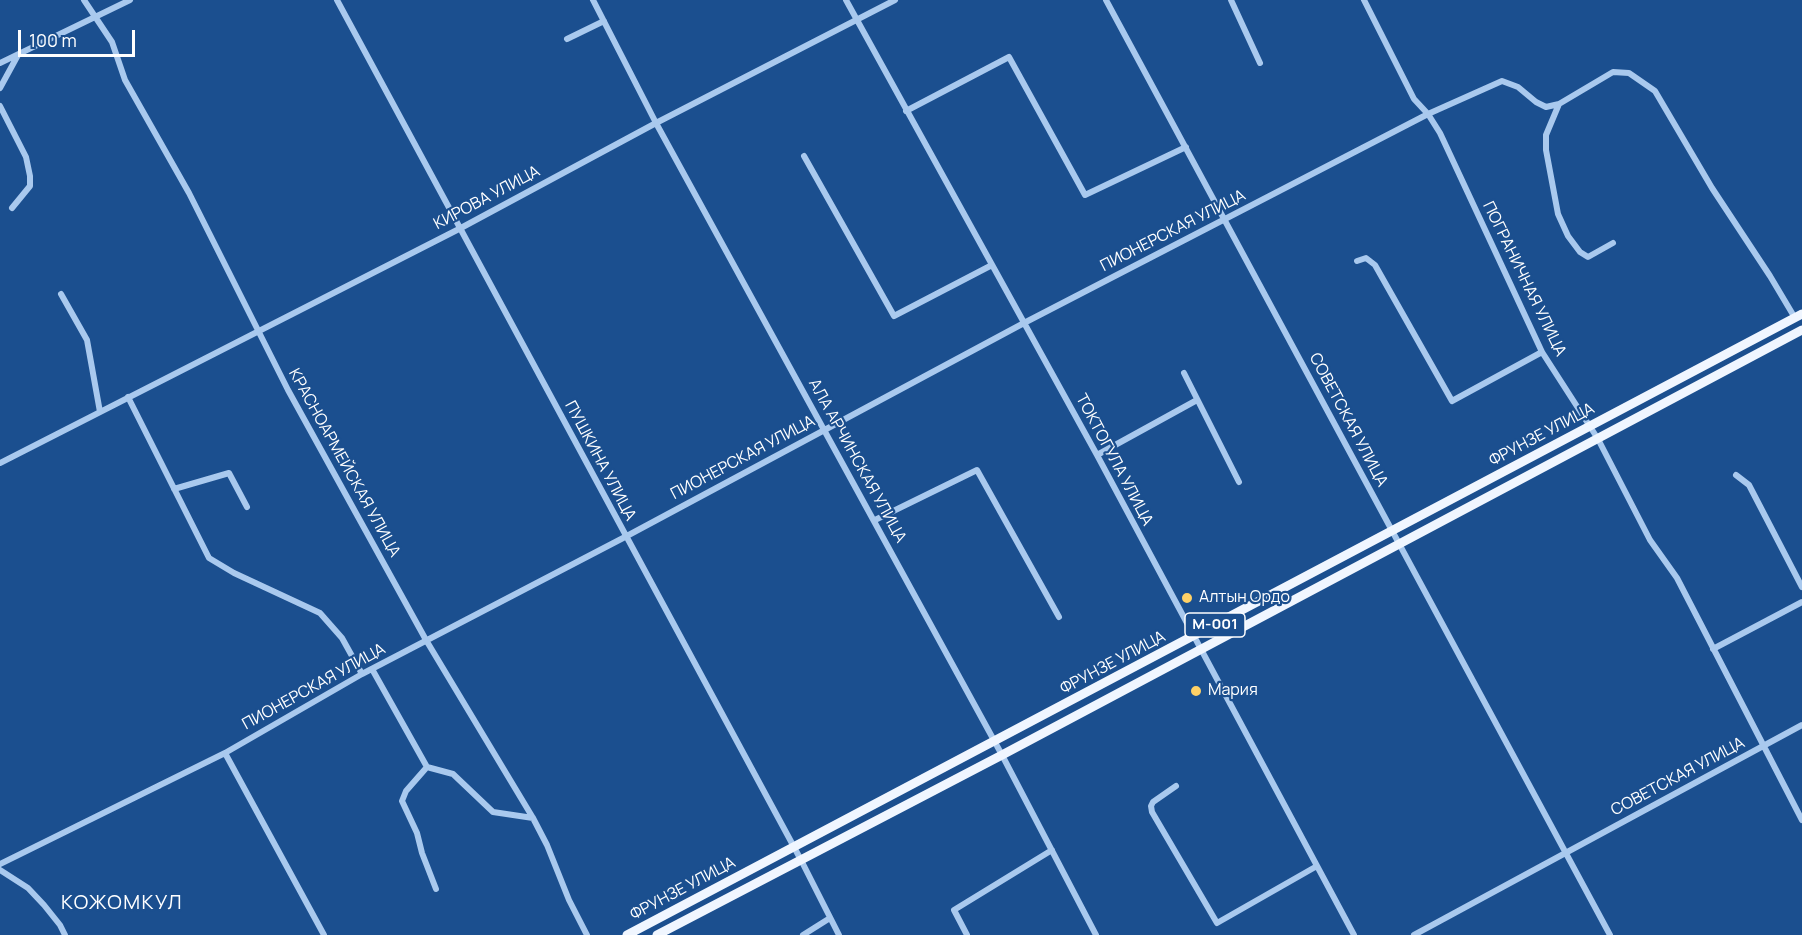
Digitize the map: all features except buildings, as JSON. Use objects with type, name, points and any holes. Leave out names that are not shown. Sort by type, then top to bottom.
[{"type":"main road","name":"ФРУНЗЕ УЛИЦА","points":[[627,935],[1798,316]]},
{"type":"main road","name":"ФРУНЗЕ УЛИЦА","points":[[657,935],[1002,755],[1802,330]]},
{"type":"street","name":"КРАСНОАРМЕЙСКАЯ УЛИЦА","points":[[84,0],[112,42],[125,80],[189,193],[288,390],[426,640],[533,818],[587,935]]},
{"type":"street","points":[[0,63],[130,0]]},
{"type":"street","name":"ПУШКИНА УЛИЦА","points":[[337,0],[801,860],[839,935]]},
{"type":"street","name":"АЛА АРЧИНСКАЯ УЛИЦА","points":[[593,0],[656,123],[875,520],[1096,935]]},
{"type":"street","name":"ТОКТОГУЛА УЛИЦА","points":[[846,0],[1097,455],[1354,935]]},
{"type":"street","name":"КИРОВА УЛИЦА","points":[[0,463],[459,229],[656,123],[895,0]]},
{"type":"street","name":"СОВЕТСКАЯ УЛИЦА","points":[[1106,0],[1610,935]]},
{"type":"street","points":[[1231,0],[1260,63]]},
{"type":"street","name":"ПОГРАНИЧНАЯ УЛИЦА","points":[[1364,0],[1414,99],[1428,114],[1440,133],[1542,352],[1598,439],[1650,540],[1677,578],[1802,820]]},
{"type":"street","points":[[567,39],[604,21]]},
{"type":"street","points":[[0,87],[18,55]]},
{"type":"street","points":[[906,111],[1009,57],[1085,195],[1185,147]]},
{"type":"street","points":[[1613,243],[1588,257],[1580,252],[1568,236],[1558,214],[1546,150],[1546,135],[1559,104],[1613,72],[1629,73],[1655,91],[1712,188],[1798,316]]},
{"type":"street","name":"ПИОНЕРСКАЯ УЛИЦА","points":[[0,864],[225,753],[426,640],[625,537],[1024,323],[1428,114],[1502,81],[1518,87],[1546,107],[1559,104]]},
{"type":"street","points":[[0,106],[26,157],[30,176],[30,186],[12,208]]},
{"type":"street","points":[[804,156],[894,316],[992,265]]},
{"type":"street","points":[[1357,261],[1366,258],[1375,265],[1452,401],[1542,352]]},
{"type":"street","points":[[61,294],[87,340],[100,412]]},
{"type":"street","points":[[1184,374],[1239,482]]},
{"type":"street","points":[[128,397],[209,558],[234,573],[320,613],[342,638],[362,674]]},
{"type":"street","points":[[1097,455],[1197,400]]},
{"type":"street","points":[[875,520],[977,470],[1059,617]]},
{"type":"street","points":[[174,489],[229,473],[247,507]]},
{"type":"street","points":[[1736,475],[1749,485],[1802,587]]},
{"type":"street","points":[[1713,649],[1802,602]]},
{"type":"street","points":[[372,669],[426,767],[453,774],[493,812],[533,818]]},
{"type":"street","name":"СОВЕТСКАЯ УЛИЦА","points":[[1414,935],[1802,725]]},
{"type":"street","points":[[225,753],[324,935]]},
{"type":"street","points":[[426,767],[406,791],[402,801],[417,833],[422,854],[436,889]]},
{"type":"street","points":[[1176,786],[1153,801],[1152,812],[1217,923],[1317,866]]},
{"type":"street","points":[[968,935],[954,910],[1052,850]]},
{"type":"street","points":[[0,870],[28,888],[60,925],[65,935]]},
{"type":"street","points":[[803,935],[830,918]]},
{"type":"place","name":"Алтын Ордо","points":[[1187,598]]},
{"type":"place","name":"Мария","points":[[1196,691]]},
{"type":"district","name":"КОЖОМКУЛ","points":[[122,903]]}]
